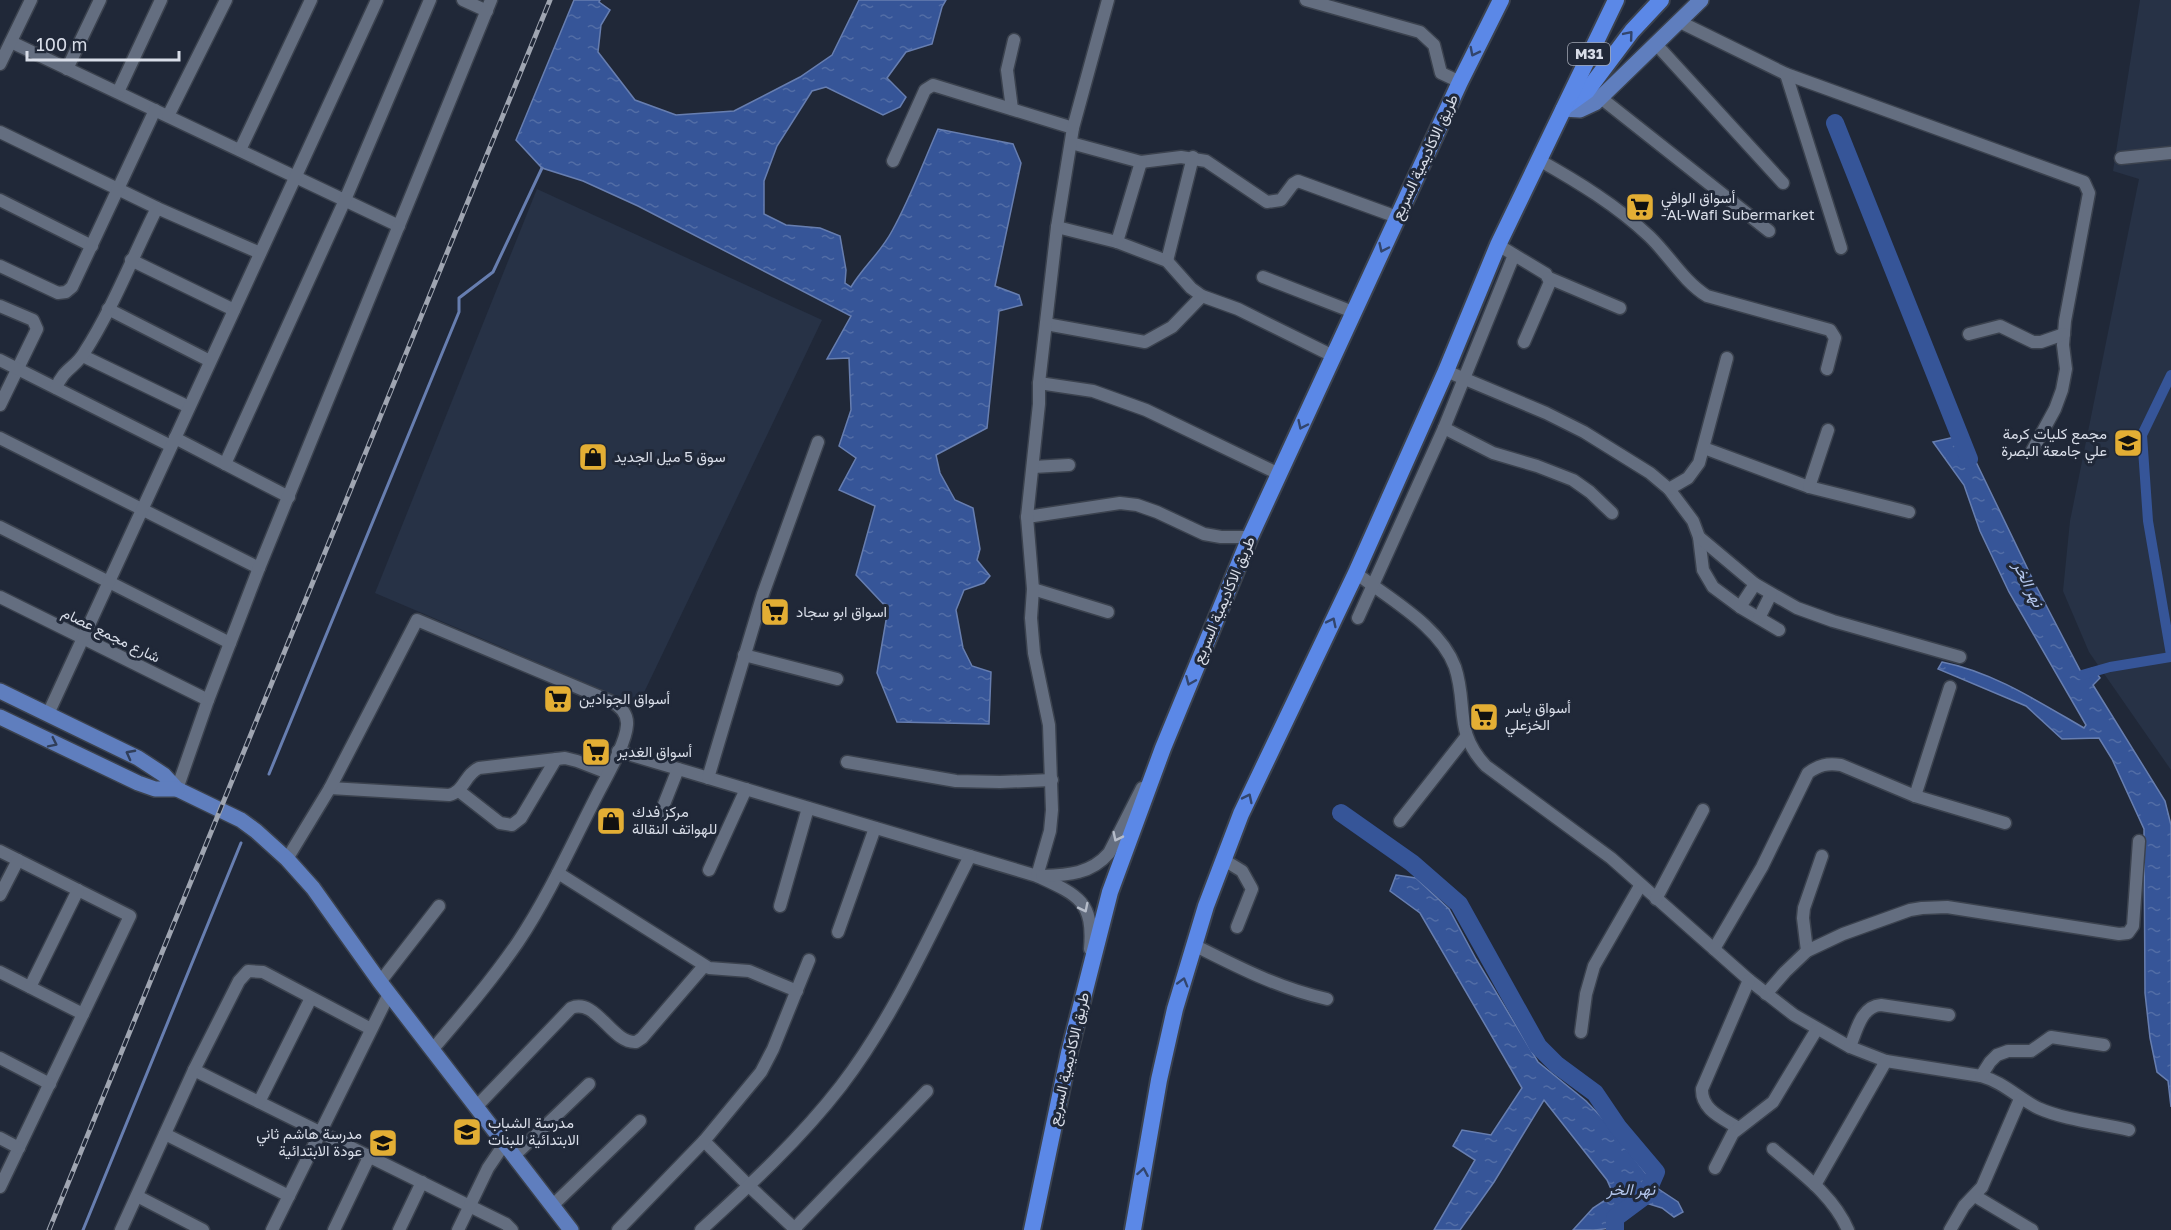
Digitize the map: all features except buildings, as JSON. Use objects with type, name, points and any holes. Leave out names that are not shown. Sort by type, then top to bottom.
[{"type":"highway","name":"طريق الاكاديمية السريع","points":[[1032,1230],[1069,1053],[1110,892],[1163,748],[1250,537],[1460,82],[1501,0]]},
{"type":"highway","name":"M31","points":[[1563,109],[1616,0]]},
{"type":"highway","points":[[1133,1230],[1166,1044],[1194,945],[1241,814],[1356,573],[1446,371],[1498,245],[1563,109],[1587,91],[1632,31],[1661,0]]},
{"type":"main road","points":[[1563,109],[1580,110],[1595,103],[1701,0]]},
{"type":"main road","points":[[0,691],[138,758],[164,775],[177,789],[241,820],[286,859],[313,888],[384,988],[571,1230]]},
{"type":"main road","points":[[0,717],[138,783],[154,789],[177,789]]},
{"type":"street","points":[[0,64],[31,0]]},
{"type":"street","points":[[67,69],[100,0]]},
{"type":"street","points":[[118,92],[161,0]]},
{"type":"street","points":[[168,116],[226,0]]},
{"type":"street","points":[[240,150],[311,0]]},
{"type":"street","points":[[48,714],[375,3],[361,0]]},
{"type":"street","points":[[225,464],[345,201],[430,0]]},
{"type":"street","points":[[177,789],[208,700],[259,568],[489,5],[464,0]]},
{"type":"street","points":[[1037,876],[1050,831],[1052,780],[1049,725],[1034,653],[1031,618],[1033,590],[1027,517],[1040,404],[1039,383],[1057,227],[1073,129],[1107,0]]},
{"type":"street","points":[[1306,0],[1419,32],[1434,45],[1441,73],[1460,82]]},
{"type":"street","points":[[1678,21],[1786,74],[2084,182],[2089,193],[2062,345],[2066,369],[2062,390],[2055,409],[2032,451]]},
{"type":"street","points":[[1012,109],[1007,70],[1014,40]]},
{"type":"street","points":[[11,42],[399,226]]},
{"type":"street","points":[[1655,43],[1783,183]]},
{"type":"street","points":[[1786,74],[1841,248]]},
{"type":"street","points":[[892,161],[925,90],[931,86],[938,85],[1073,129]]},
{"type":"street","points":[[1601,98],[1769,231]]},
{"type":"street","points":[[0,266],[58,293],[72,288],[155,110]]},
{"type":"street","points":[[0,132],[118,190],[260,253]]},
{"type":"street","points":[[1071,143],[1141,162],[1181,157],[1194,158],[1217,167],[1232,180],[1268,202],[1281,200],[1298,181],[1397,217]]},
{"type":"street","points":[[2121,158],[2171,153]]},
{"type":"street","points":[[1167,261],[1194,158]]},
{"type":"street","points":[[1539,160],[1595,193],[1639,228],[1663,251],[1690,284],[1707,296],[1830,330],[1835,338],[1827,369]]},
{"type":"street","points":[[1117,242],[1141,162]]},
{"type":"street","points":[[0,200],[92,246]]},
{"type":"street","points":[[56,388],[60,377],[83,356],[157,208]]},
{"type":"street","points":[[1057,227],[1117,242],[1167,261],[1191,288],[1202,296],[1238,309],[1333,356]]},
{"type":"street","points":[[1498,245],[1549,278],[1620,308]]},
{"type":"street","points":[[1358,618],[1444,428],[1514,255]]},
{"type":"street","points":[[131,260],[234,309]]},
{"type":"street","points":[[1263,277],[1353,312]]},
{"type":"street","points":[[1524,342],[1550,286],[1549,278]]},
{"type":"street","points":[[1046,324],[1145,342],[1172,327],[1202,296]]},
{"type":"street","points":[[0,306],[33,320],[36,324],[35,333],[0,405]]},
{"type":"street","points":[[108,309],[210,361]]},
{"type":"street","points":[[1969,334],[2000,326],[2028,340],[2041,342],[2064,334]]},
{"type":"street","points":[[83,356],[189,407]]},
{"type":"street","points":[[1669,489],[1689,478],[1695,471],[1704,448],[1727,358]]},
{"type":"street","points":[[0,360],[56,388],[225,464],[289,497]]},
{"type":"street","points":[[1446,371],[1546,412],[1584,432],[1650,473],[1669,489],[1689,515],[1700,537],[1704,570],[1709,582],[1740,607],[1779,630]]},
{"type":"street","points":[[1039,383],[1093,391],[1146,410],[1279,474]]},
{"type":"street","points":[[1444,428],[1492,453],[1537,466],[1573,480],[1590,492],[1612,513]]},
{"type":"street","points":[[1809,487],[1828,430]]},
{"type":"street","points":[[0,438],[259,568]]},
{"type":"street","points":[[708,778],[766,585],[818,441]]},
{"type":"street","points":[[1704,448],[1809,487],[1909,512]]},
{"type":"street","points":[[1033,467],[1069,465]]},
{"type":"street","points":[[1027,517],[1120,503],[1137,505],[1156,512],[1204,534],[1221,537],[1250,537]]},
{"type":"street","points":[[0,527],[230,643]]},
{"type":"street","points":[[1700,537],[1755,584],[1815,615],[1960,657]]},
{"type":"street","points":[[1356,573],[1430,629],[1444,646],[1455,666],[1466,737],[1474,753],[1486,766],[1611,858],[1640,886],[1766,994],[1817,1029],[1850,1047],[1886,1061],[1981,1076],[1996,1081],[2020,1099],[2053,1113],[2129,1130]]},
{"type":"street","points":[[1740,607],[1755,584]]},
{"type":"street","points":[[1033,590],[1108,612]]},
{"type":"street","points":[[1759,618],[1771,594]]},
{"type":"street","name":"شارع مجمع عصام","points":[[0,597],[208,700]]},
{"type":"street","points":[[286,859],[330,788],[417,620],[620,706],[626,714],[628,724],[618,751],[558,873],[520,940],[501,967],[432,1050]]},
{"type":"street","points":[[744,655],[837,679]]},
{"type":"street","points":[[1915,796],[1950,687]]},
{"type":"street","points":[[1400,821],[1466,737]]},
{"type":"street","points":[[1037,876],[1084,871],[1102,861],[1109,854],[1163,748]]},
{"type":"street","points":[[618,751],[1037,876],[1072,894],[1086,908],[1091,933],[1084,992]]},
{"type":"street","points":[[330,788],[449,795],[459,790],[471,773],[479,768],[555,759],[571,759],[608,773]]},
{"type":"street","points":[[459,790],[500,822],[512,825],[521,818],[555,759]]},
{"type":"street","points":[[847,762],[956,781],[1052,780]]},
{"type":"street","points":[[1714,949],[1762,867],[1808,773],[1818,766],[1829,763],[1841,765],[1915,796],[2005,824]]},
{"type":"street","points":[[661,813],[678,769]]},
{"type":"street","points":[[709,870],[746,789]]},
{"type":"street","points":[[780,906],[808,808]]},
{"type":"street","points":[[1656,900],[1703,810]]},
{"type":"street","points":[[838,932],[875,828]]},
{"type":"street","points":[[1766,994],[1790,966],[1807,951],[1823,942],[1910,910],[1947,907],[2119,934],[2128,933],[2133,926],[2139,841]]},
{"type":"street","points":[[0,851],[130,916],[0,1187]]},
{"type":"street","points":[[701,1230],[749,1186],[813,1120],[842,1085],[899,995],[970,856]]},
{"type":"street","points":[[1807,951],[1804,908],[1822,856]]},
{"type":"street","points":[[0,895],[18,860]]},
{"type":"street","points":[[1224,860],[1242,871],[1252,889],[1237,927]]},
{"type":"street","points":[[558,873],[704,966],[749,971],[797,991]]},
{"type":"street","points":[[1581,1032],[1586,993],[1594,966],[1640,886]]},
{"type":"street","points":[[30,987],[78,890]]},
{"type":"street","points":[[272,1230],[370,1029],[384,988],[439,906]]},
{"type":"street","points":[[1194,945],[1262,979],[1295,992],[1327,999]]},
{"type":"street","points":[[618,1230],[704,1141],[761,1072],[773,1049],[809,960]]},
{"type":"street","points":[[476,1107],[572,1008],[586,1007],[628,1042],[636,1042],[642,1038],[704,966]]},
{"type":"street","points":[[121,1230],[194,1070],[239,981],[248,971],[263,972],[370,1029]]},
{"type":"street","points":[[0,972],[83,1014]]},
{"type":"street","points":[[1738,1128],[1710,1110],[1704,1103],[1701,1089],[1749,980]]},
{"type":"street","points":[[259,1102],[311,998]]},
{"type":"street","points":[[1850,1047],[1865,1013],[1873,1006],[1881,1005],[1948,1015]]},
{"type":"street","points":[[1715,1168],[1727,1141],[1738,1128],[1773,1102],[1817,1029]]},
{"type":"street","points":[[1981,1076],[1997,1055],[2008,1051],[2031,1051],[2051,1037],[2104,1045]]},
{"type":"street","points":[[0,1058],[50,1083]]},
{"type":"street","points":[[1815,1185],[1886,1061]]},
{"type":"street","points":[[194,1070],[370,1155],[506,1224],[512,1230]]},
{"type":"street","points":[[458,1230],[488,1168],[589,1084]]},
{"type":"street","points":[[704,1141],[794,1230],[927,1091]]},
{"type":"street","points":[[1950,1230],[1964,1206],[1975,1196],[1985,1180],[2020,1099]]},
{"type":"street","points":[[552,1206],[640,1121]]},
{"type":"street","points":[[165,1134],[289,1196]]},
{"type":"street","points":[[0,1138],[19,1148]]},
{"type":"street","points":[[1773,1149],[1815,1185],[1833,1204],[1848,1230]]},
{"type":"street","points":[[334,1230],[370,1155]]},
{"type":"street","points":[[399,1230],[422,1182]]},
{"type":"street","points":[[137,1196],[199,1229]]},
{"type":"street","points":[[1975,1196],[2032,1230]]},
{"type":"shaded area","name":"مجمع كليات كرمة علي جامعة البصرة","points":[[2140,0],[2171,0],[2171,770],[2089,652],[2063,591],[2070,521],[2139,179],[2113,171]]},
{"type":"shaded area","name":"سوق 5 ميل الجديد","points":[[537,189],[822,320],[638,705],[375,593]]},
{"type":"water","points":[[574,0],[600,0],[599,2],[610,10],[601,25],[598,52],[635,100],[676,115],[734,111],[800,77],[832,55],[859,0],[946,0],[932,44],[906,52],[887,78],[906,97],[900,107],[883,115],[826,87],[812,91],[777,146],[764,181],[764,214],[786,225],[820,228],[840,236],[846,270],[845,283],[851,287],[892,231],[911,194],[938,129],[1013,144],[1021,163],[995,286],[1019,295],[1022,305],[999,311],[987,428],[936,455],[940,473],[955,500],[973,508],[980,549],[977,560],[990,576],[984,583],[964,590],[956,610],[963,648],[972,666],[991,672],[989,724],[897,722],[877,673],[888,609],[856,575],[875,506],[839,490],[856,458],[839,446],[851,410],[849,358],[827,359],[851,316],[638,206],[583,181],[542,168],[516,140]]},
{"type":"water","name":"نهر الخر","points":[[1963,435],[2035,584],[2081,672],[2093,668],[2100,678],[2093,685],[2165,801],[2171,825],[2171,1107],[2168,1081],[2157,1072],[2150,1038],[2145,993],[2144,829],[2112,759],[2099,738],[2062,739],[2026,706],[1938,669],[1942,662],[1979,673],[2033,698],[2084,728],[2086,725],[2009,592],[1980,531],[1964,485],[1933,442]]},
{"type":"water","name":"نهر الخر","points":[[1396,875],[1416,878],[1449,909],[1476,959],[1538,1062],[1586,1101],[1608,1124],[1657,1188],[1678,1202],[1683,1212],[1674,1217],[1662,1208],[1646,1203],[1614,1227],[1598,1230],[1573,1230],[1593,1208],[1607,1199],[1611,1189],[1607,1180],[1544,1100],[1494,1182],[1460,1230],[1434,1230],[1475,1160],[1453,1146],[1462,1130],[1491,1135],[1522,1088],[1420,913],[1390,891]]},
{"type":"waterway","name":"نهر الخر","points":[[1835,123],[1969,459]]},
{"type":"waterway","points":[[269,774],[459,312],[459,298],[493,272],[542,168]]},
{"type":"waterway","points":[[2171,375],[2142,435],[2148,521],[2171,655]]},
{"type":"waterway","points":[[2082,675],[2110,667],[2171,657]]},
{"type":"waterway","points":[[1341,813],[1412,863],[1459,904],[1538,1046],[1557,1065],[1595,1093],[1618,1127],[1656,1172],[1646,1195],[1615,1218],[1615,1230]]},
{"type":"waterway","points":[[83,1230],[241,843]]},
{"type":"railway","points":[[49,1230],[550,0]]},
{"type":"place","name":"أسواق الوافي -Al-Wafi Subermarket","points":[[1640,207]]},
{"type":"place","name":"مجمع كليات كرمة علي جامعة البصرة","points":[[2128,443]]},
{"type":"place","name":"سوق 5 ميل الجديد","points":[[593,457]]},
{"type":"place","name":"اسواق ابو سجاد","points":[[775,612]]},
{"type":"place","name":"أسواق الجوادين","points":[[558,699]]},
{"type":"place","name":"أسواق ياسر الخزعلي","points":[[1484,717]]},
{"type":"place","name":"أسواق الغدير","points":[[596,752]]},
{"type":"place","name":"مركز فدك للهواتف النقالة","points":[[611,821]]},
{"type":"place","name":"مدرسة الشباب الابتدائية للبنات","points":[[467,1132]]},
{"type":"place","name":"مدرسة هاشم ثاني عودة الابتدائية","points":[[383,1143]]}]
